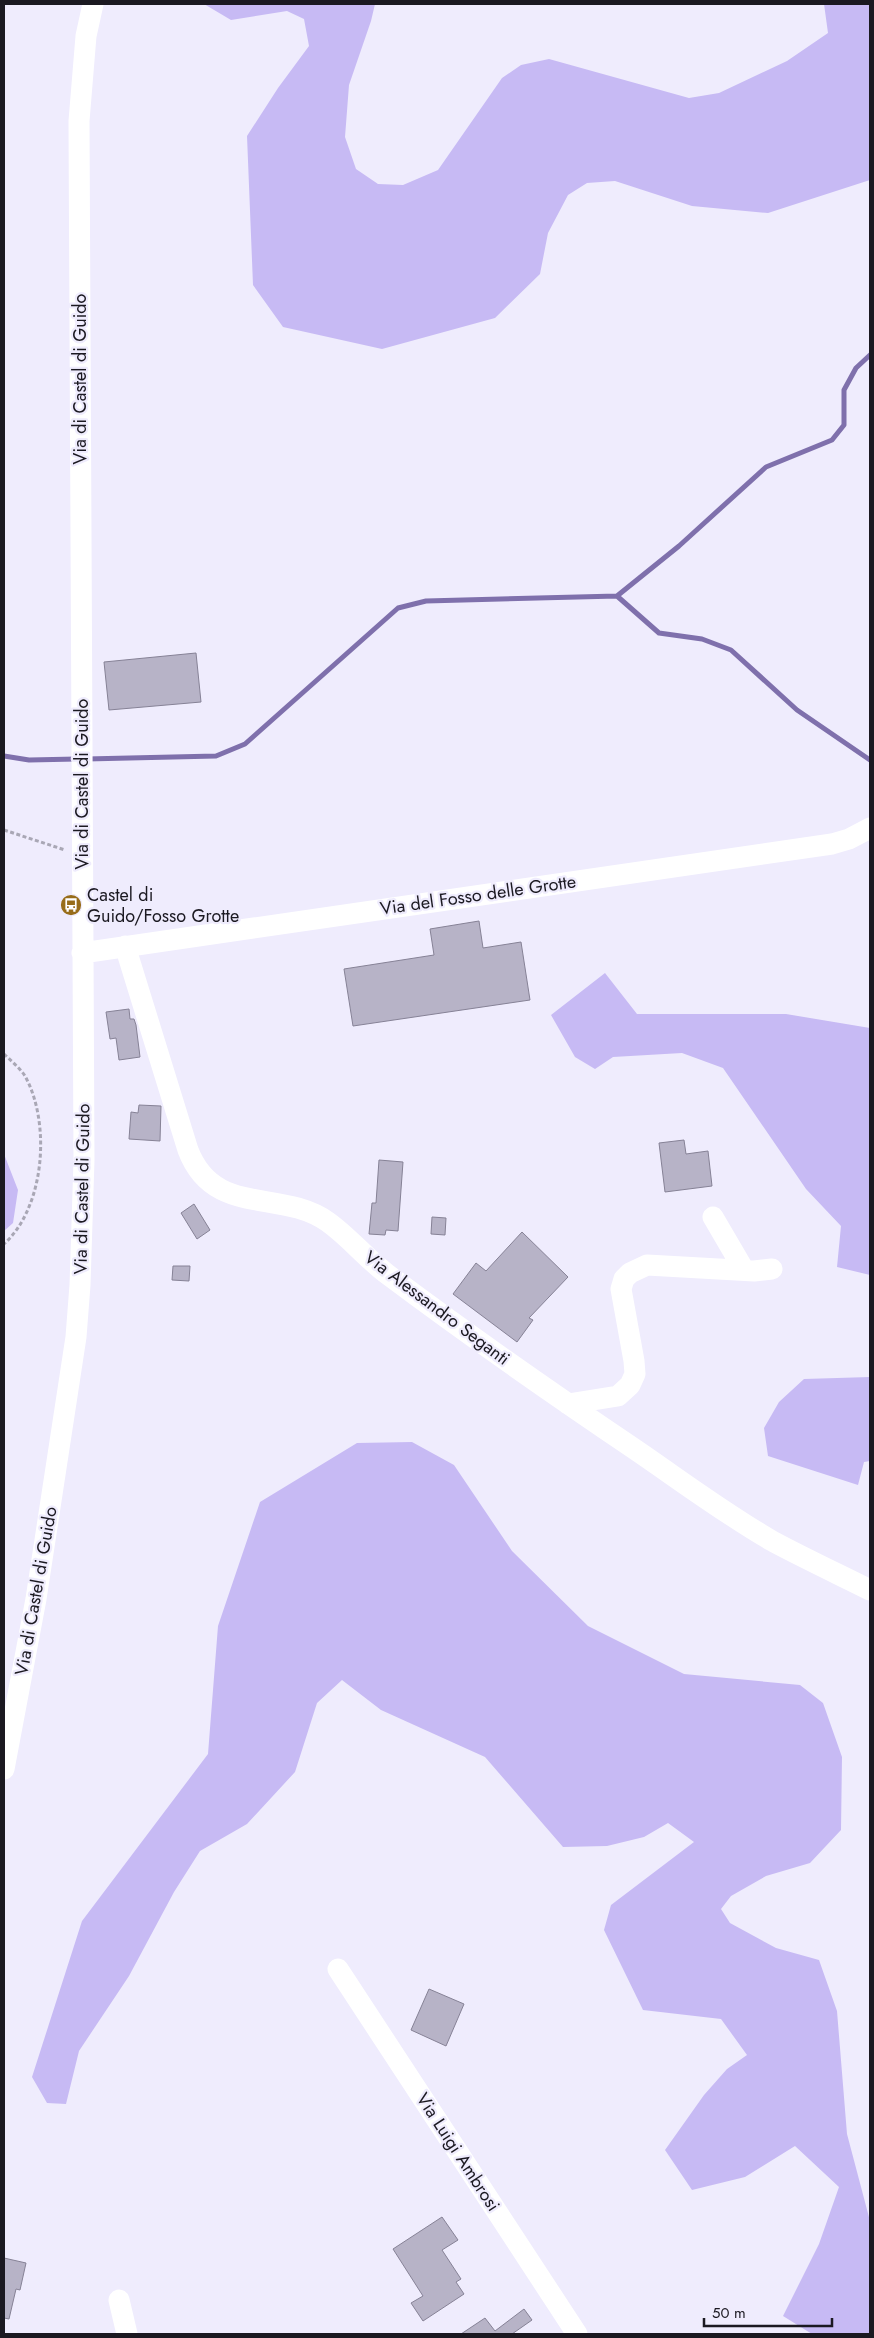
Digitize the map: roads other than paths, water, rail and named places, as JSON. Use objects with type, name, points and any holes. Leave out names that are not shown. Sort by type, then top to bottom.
[{"type":"street","name":"Via di Castel di Guido","points":[[4,1769],[36,1599],[77,1325],[84,1160],[79,114],[86,36],[93,4]]},
{"type":"street","name":"Via del Fosso delle Grotte","points":[[82,953],[832,844],[849,839],[870,828]]},
{"type":"street","name":"Via Alessandro Seganti","points":[[125,946],[188,1150],[202,1176],[230,1194],[307,1212],[324,1220],[388,1274],[568,1404],[775,1542],[870,1590]]},
{"type":"street","points":[[712,1217],[744,1270]]},
{"type":"street","points":[[568,1404],[618,1396],[630,1385],[635,1374],[634,1361],[621,1290],[624,1279],[630,1273],[647,1265],[744,1270],[772,1269]]},
{"type":"street","name":"Via Luigi Ambrosi","points":[[338,1969],[577,2334]]},
{"type":"street","points":[[119,2300],[127,2334]]},
{"type":"waterway","points":[[617,596],[679,546],[766,467],[832,440],[844,425],[844,390],[856,368],[870,355]]},
{"type":"waterway","points":[[86,759],[216,756],[245,744],[398,608],[426,601],[617,596],[659,633],[702,639],[731,650],[797,710],[870,760]]},
{"type":"waterway","points":[[4,756],[29,760],[77,759]]},
{"type":"place","name":"Castel di Guido/Fosso Grotte","points":[[71,905]]}]
